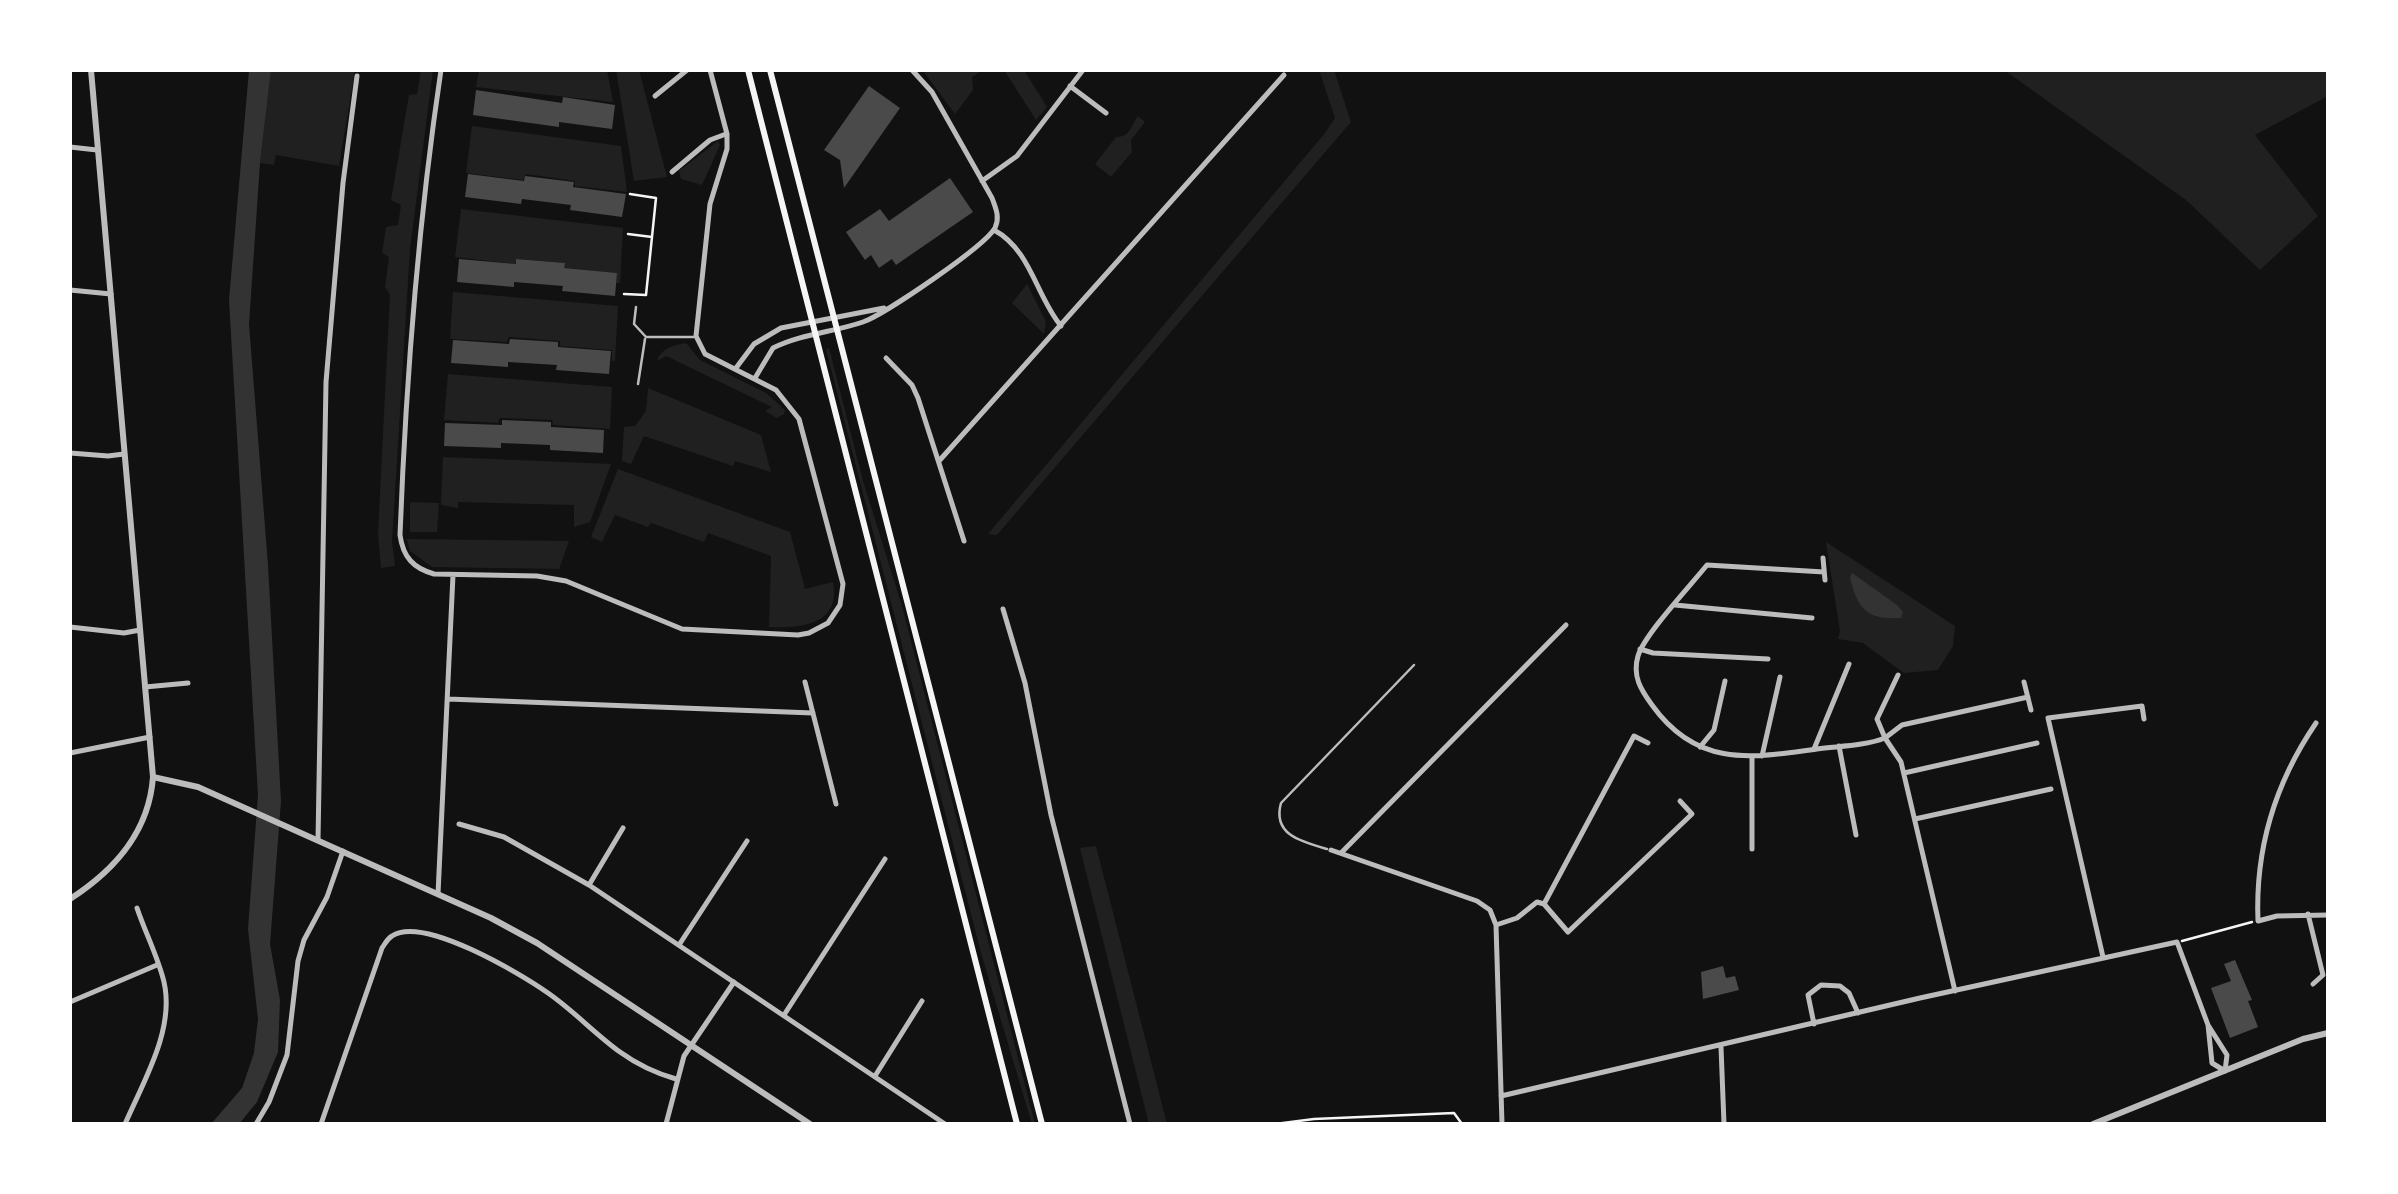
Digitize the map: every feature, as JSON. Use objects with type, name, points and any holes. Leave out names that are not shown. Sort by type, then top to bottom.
[{"type":"main road","points":[[748,70],[1017,1124]]},
{"type":"main road","points":[[770,70],[1042,1124]]},
{"type":"street","points":[[70,899],[113,866],[130,844],[148,808],[154,777],[91,70]]},
{"type":"street","points":[[441,70],[414,292],[400,538],[404,552],[422,570],[566,580],[682,629],[798,635],[819,629],[835,614],[843,584],[799,419],[776,390],[705,354],[696,336],[710,204],[727,149],[727,134],[710,70]]},
{"type":"street","points":[[655,96],[687,70]]},
{"type":"street","points":[[755,378],[774,348],[870,318],[917,290],[994,230],[997,212],[982,181],[932,92],[912,70]]},
{"type":"street","points":[[982,181],[1017,156],[1082,70]]},
{"type":"street","points":[[938,460],[1284,75]]},
{"type":"street","points":[[318,840],[326,382],[343,183],[357,76]]},
{"type":"street","points":[[1070,86],[1106,112]]},
{"type":"street","points":[[672,172],[710,140],[727,134]]},
{"type":"street","points":[[70,147],[98,150]]},
{"type":"street","points":[[994,230],[1019,251],[1062,326]]},
{"type":"street","points":[[70,290],[111,294]]},
{"type":"street","points":[[736,368],[754,344],[768,334],[834,316],[884,308]]},
{"type":"street","points":[[886,358],[912,385],[964,541]]},
{"type":"street","points":[[70,453],[124,454]]},
{"type":"street","points":[[1824,558],[1825,576],[1707,565],[1640,650],[1636,668],[1640,688],[1658,713],[1700,747],[1721,756],[1752,758],[1885,738],[1902,725],[2028,696]]},
{"type":"street","points":[[438,894],[454,575]]},
{"type":"street","points":[[1675,605],[1812,618]]},
{"type":"street","points":[[1003,609],[1025,683],[1051,815],[1130,1124]]},
{"type":"street","points":[[1341,853],[1566,625]]},
{"type":"street","points":[[70,628],[140,630]]},
{"type":"street","points":[[1640,650],[1768,659]]},
{"type":"street","points":[[1814,750],[1850,664]]},
{"type":"street","points":[[1898,675],[1878,720],[1904,773],[1955,991]]},
{"type":"street","points":[[1762,756],[1780,677]]},
{"type":"street","points":[[1700,747],[1714,730],[1725,680]]},
{"type":"street","points":[[805,682],[836,804]]},
{"type":"street","points":[[2024,682],[2031,710]]},
{"type":"street","points":[[145,687],[188,683]]},
{"type":"street","points":[[448,699],[813,713]]},
{"type":"street","points":[[2103,957],[2048,718],[2142,706],[2144,719]]},
{"type":"street","points":[[2316,723],[2289,766],[2266,826],[2258,920],[2328,915]]},
{"type":"street","points":[[1544,904],[1634,736],[1648,743]]},
{"type":"street","points":[[70,753],[150,737]]},
{"type":"street","points":[[1904,773],[2037,743]]},
{"type":"street","points":[[1839,746],[1856,835]]},
{"type":"street","points":[[1752,758],[1752,849]]},
{"type":"street","points":[[154,777],[198,788],[491,918],[548,949],[810,1124]]},
{"type":"street","points":[[1915,819],[2050,789]]},
{"type":"street","points":[[1496,925],[1518,918],[1537,902],[1544,904],[1568,932],[1692,814],[1680,802]]},
{"type":"street","points":[[459,824],[504,838],[589,885],[945,1124]]},
{"type":"street","points":[[589,885],[623,828]]},
{"type":"street","points":[[679,945],[747,841]]},
{"type":"street","points":[[1331,850],[1477,901],[1490,910],[1496,925],[1502,1124]]},
{"type":"street","points":[[256,1124],[288,1055],[298,961],[304,940],[327,897],[343,851]]},
{"type":"street","points":[[784,1015],[885,860]]},
{"type":"street","points":[[125,1124],[158,1046],[162,1026],[164,984],[137,908]]},
{"type":"street","points":[[2308,914],[2322,975],[2313,984]]},
{"type":"street","points":[[321,1124],[382,948],[392,936],[408,932],[490,958],[550,994],[619,1052],[649,1070],[676,1079]]},
{"type":"street","points":[[1502,1096],[2177,942],[2208,1025],[2227,1055],[2225,1071]]},
{"type":"street","points":[[70,1002],[157,965]]},
{"type":"street","points":[[666,1124],[676,1079],[691,1045],[734,982]]},
{"type":"street","points":[[1814,1024],[1808,995],[1820,985],[1840,986],[1849,993],[1858,1013]]},
{"type":"street","points":[[875,1076],[922,1002]]},
{"type":"street","points":[[2208,1025],[2212,1063],[2225,1071]]},
{"type":"street","points":[[2093,1124],[2328,1033]]},
{"type":"street","points":[[1721,1046],[1724,1124]]},
{"type":"lane","points":[[636,307],[634,324],[646,337],[696,336]]},
{"type":"lane","points":[[638,384],[646,337]]},
{"type":"lane","points":[[1331,850],[1288,834],[1279,818],[1282,802],[1414,665]]},
{"type":"path","points":[[624,294],[646,295],[656,198],[630,194]]},
{"type":"path","points":[[628,234],[652,237]]},
{"type":"path","points":[[2177,942],[2258,920]]},
{"type":"path","points":[[1275,1124],[1454,1113],[1462,1124]]},
{"type":"shaded area","points":[[249,70],[271,70],[249,324],[281,801],[270,944],[280,1000],[278,1052],[257,1102],[239,1124],[211,1124],[242,1088],[254,1053],[258,1019],[248,929],[258,795],[229,300]]},
{"type":"shaded area","points":[[271,70],[355,70],[339,166],[276,155],[274,165],[260,163]]},
{"type":"shaded area","points":[[421,70],[433,70],[410,249],[392,541],[395,566],[381,568],[378,533],[390,295],[385,287],[389,257],[382,253],[386,227],[398,225],[401,205],[391,200],[409,95],[417,94]]},
{"type":"shaded area","points":[[479,70],[607,70],[613,102],[476,87]]},
{"type":"shaded area","points":[[616,70],[639,70],[667,177],[634,181]]},
{"type":"shaded area","points":[[983,70],[972,77],[973,90],[955,114],[923,71]]},
{"type":"shaded area","points":[[1004,70],[1024,70],[1047,107],[1036,120]]},
{"type":"shaded area","points":[[1319,70],[1334,70],[1351,122],[997,535],[988,534],[1325,133],[1335,118]]},
{"type":"shaded area","points":[[2004,70],[2328,70],[2328,96],[2255,135],[2318,216],[2260,270],[2186,200]]},
{"type":"shaded area","points":[[1138,116],[1145,122],[1131,140],[1132,152],[1111,177],[1095,164],[1116,137],[1128,133]]},
{"type":"shaded area","points":[[472,126],[621,146],[627,192],[575,186],[575,181],[526,174],[523,180],[466,173]]},
{"type":"shaded area","points":[[718,141],[720,145],[702,185],[681,179],[679,171]]},
{"type":"shaded area","points":[[461,209],[623,228],[620,283],[616,283],[617,273],[564,268],[564,263],[517,259],[516,264],[455,257]]},
{"type":"shaded area","points":[[1027,284],[1046,322],[1044,334],[1012,303]]},
{"type":"shaded area","points":[[453,292],[618,306],[615,361],[612,350],[560,346],[560,341],[509,337],[507,342],[450,339]]},
{"type":"shaded area","points":[[686,343],[700,360],[766,393],[785,410],[784,414],[777,418],[765,411],[772,407],[666,356],[657,361],[665,350]]},
{"type":"shaded area","points":[[829,348],[863,481],[902,606],[1035,1124],[981,953],[826,349]]},
{"type":"shaded area","points":[[448,374],[612,387],[610,429],[553,425],[552,420],[444,420]]},
{"type":"shaded area","points":[[648,388],[761,435],[771,472],[735,461],[733,466],[644,436],[631,464],[622,461],[624,427],[635,426],[646,411]]},
{"type":"shaded area","points":[[443,457],[611,464],[590,522],[574,527],[574,505],[441,505]]},
{"type":"shaded area","points":[[618,469],[790,532],[805,589],[833,582],[831,608],[805,625],[769,627],[771,556],[708,533],[704,542],[615,515],[602,542],[591,537]]},
{"type":"shaded area","points":[[410,502],[439,503],[437,532],[410,532]]},
{"type":"shaded area","points":[[407,539],[569,541],[559,569],[432,567],[410,551]]},
{"type":"shaded area","points":[[1826,542],[1955,626],[1953,646],[1938,670],[1904,673],[1863,643],[1838,639]]},
{"type":"shaded area","points":[[1852,573],[1897,605],[1903,612],[1901,618],[1879,617],[1865,610],[1853,589]]},
{"type":"shaded area","points":[[1096,846],[1167,1124],[1149,1124],[1080,848]]},
{"type":"building","points":[[869,86],[900,108],[844,188],[840,160],[824,150]]},
{"type":"building","points":[[476,90],[562,103],[563,97],[615,105],[612,129],[559,122],[559,127],[473,115]]},
{"type":"building","points":[[468,174],[574,182],[573,187],[626,194],[622,217],[570,210],[571,205],[465,197]]},
{"type":"building","points":[[950,178],[973,212],[896,265],[892,259],[879,268],[871,255],[865,260],[846,232],[880,209],[889,221]]},
{"type":"building","points":[[459,259],[565,263],[564,268],[617,273],[615,296],[562,291],[563,286],[457,282]]},
{"type":"building","points":[[510,339],[611,351],[609,374],[556,370],[557,365],[451,363],[453,340],[509,344]]},
{"type":"building","points":[[502,420],[604,430],[603,453],[550,450],[550,445],[444,446],[445,423],[502,425]]},
{"type":"building","points":[[2235,960],[2252,1000],[2248,1001],[2258,1027],[2230,1038],[2211,988],[2231,981],[2224,964]]},
{"type":"building","points":[[1723,966],[1726,978],[1735,976],[1739,990],[1703,999],[1701,972]]}]
